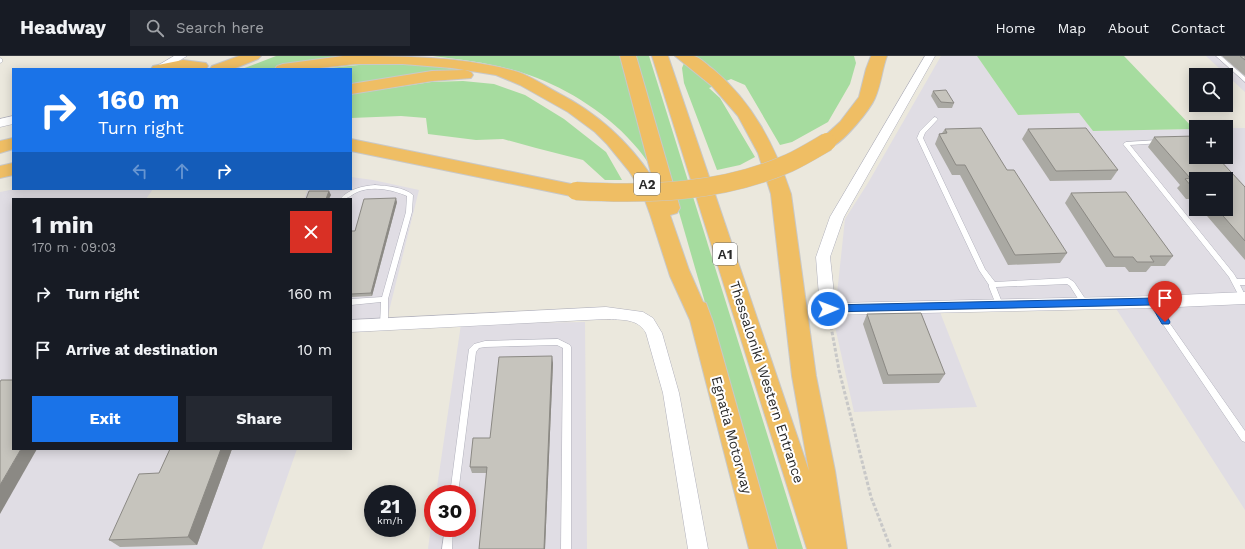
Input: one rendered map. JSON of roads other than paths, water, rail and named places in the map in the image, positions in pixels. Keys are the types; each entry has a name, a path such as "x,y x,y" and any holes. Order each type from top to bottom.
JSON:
{"highway":[{"path":"206,66 241,56"},
{"path":"164,68 183,65 206,66 254,56"},
{"path":"628,56 702,322"},
{"name":"Thessaloniki Western Entrance","path":"660,56 821,549"},
{"path":"672,56 671,72 677,107"},
{"path":"683,56 706,71 722,85 757,131 775,169 781,194 804,376 823,478 833,549"},
{"name":"Α2","path":"288,68 313,63 350,59 434,60 494,70 519,78 578,110 599,125 637,167 656,202 678,270 702,322"},
{"path":"352,145 397,152 538,185 576,191 612,194 644,194 676,192 708,187 743,179 784,165 827,142 846,126 867,98 871,86 875,60"},
{"path":"352,88 432,76 458,74 495,78 537,87"},
{"path":"0,147 12,143"},
{"path":"0,160 12,157"},
{"path":"0,172 12,169"},
{"name":"Egnatia Motorway","path":"702,322 763,549"}],"street":[{"path":"160,68 182,56"},
{"path":"930,56 837,217 823,257 823,270 828,309 1155,302 1244,298"},
{"path":"0,124 12,120"},
{"path":"352,326 606,313 638,316 648,322 654,333 671,393 698,549"}],"lane":[{"path":"1218,56 1245,80"},
{"path":"935,119 922,132 920,138 982,270 993,285 992,288 999,305"},
{"path":"1164,142 1126,144 1236,282 1244,298"},
{"path":"344,198 349,193 359,189 375,188 399,189 410,195 409,212 385,299 384,325"},
{"path":"993,285 1068,281 1072,284 1084,303"},
{"path":"1236,282 1245,282"},
{"path":"352,302 385,299"},
{"path":"1155,302 1156,309 1245,438"},
{"path":"455,485 472,351 477,346 485,344 563,343 567,347 566,549"},
{"path":"447,549 448,537"}]}
